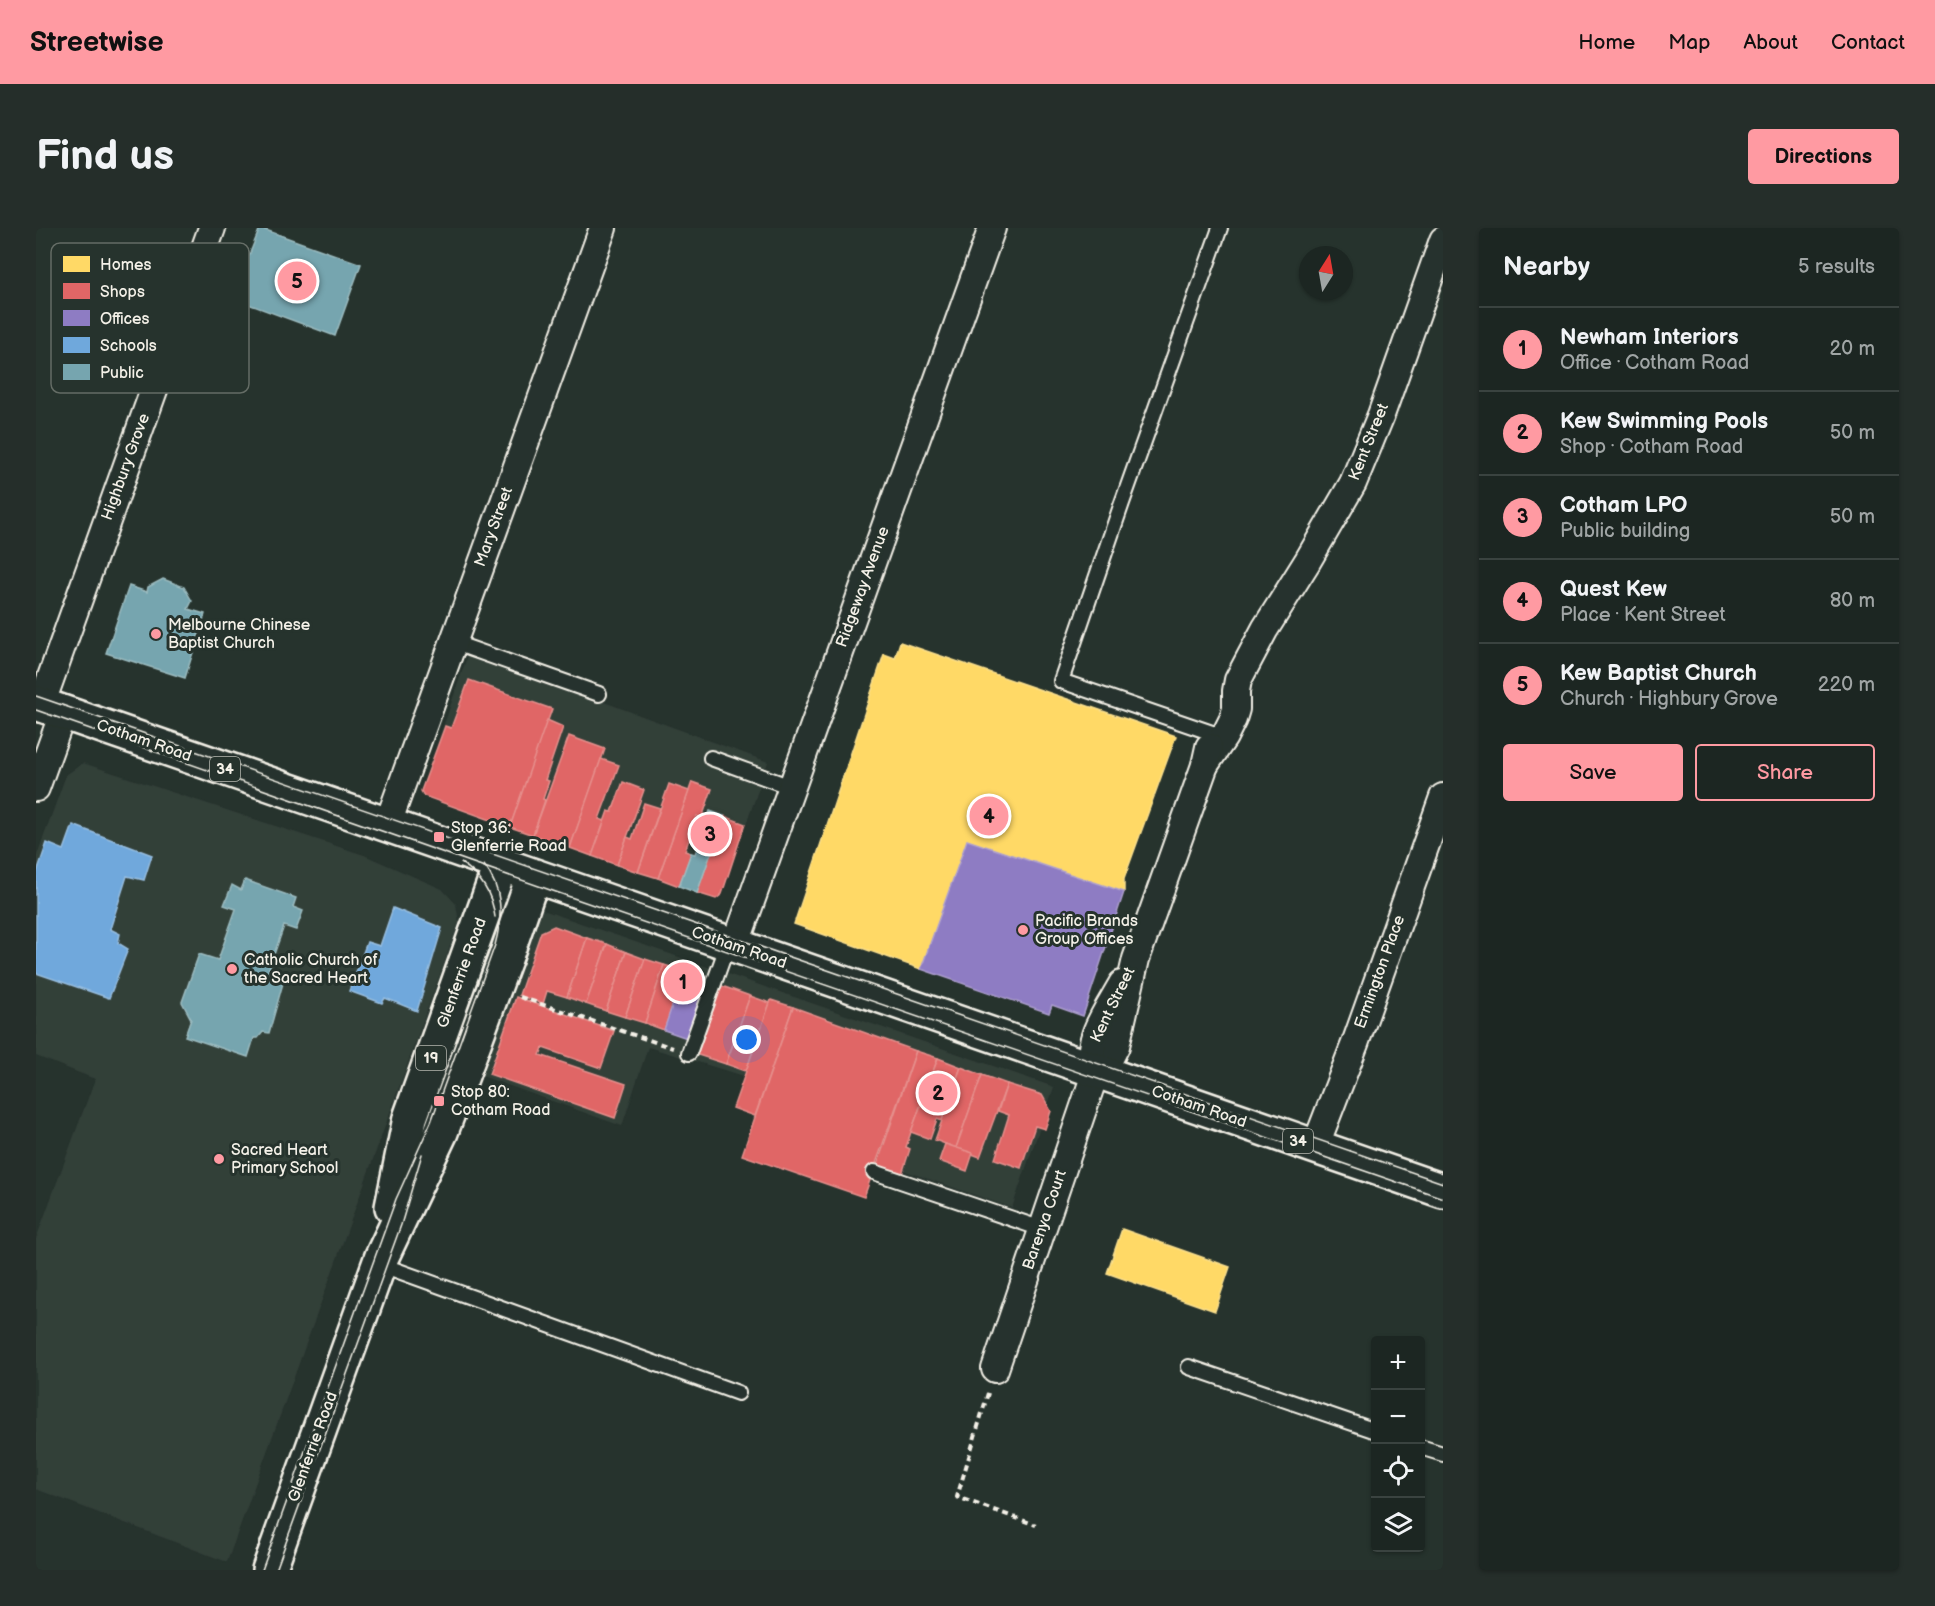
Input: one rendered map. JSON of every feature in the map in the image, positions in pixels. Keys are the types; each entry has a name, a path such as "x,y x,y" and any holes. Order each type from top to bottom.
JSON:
{"main road":[{"name":"Cotham Road","path":"47,707 500,866 1443,1191"},
{"name":"Glenferrie Road","path":"381,1260 410,1118 500,866"},
{"name":"Glenferrie Road","path":"269,1570 381,1260 441,1132 533,877"}],"street":[{"name":"Highbury Grove","path":"207,243 212,228"},
{"name":"Mary Street","path":"387,826 603,228"},
{"name":"Ridgeway Avenue","path":"731,945 791,787 992,228"},
{"name":"Kent Street","path":"1096,1071 1105,1068 1116,1046 1136,959 1205,765 1218,734 1236,709 1236,691 1239,680 1264,629 1307,562 1353,483 1381,415 1443,240"},
{"name":"Highbury Grove","path":"36,788 47,707 155,393"},
{"name":"Ermington Place","path":"1315,1147 1356,1041 1443,797"},
{"name":"Barenya Court","path":"995,1369 1096,1071"}],"lane":[{"path":"1218,734 1061,681 1220,228"},
{"path":"452,642 599,694"},
{"path":"711,758 791,787"},
{"path":"689,1053 731,945"},
{"path":"874,1172 1042,1229"},
{"path":"381,1260 738,1393"},
{"path":"1190,1367 1371,1429"},
{"path":"1425,1449 1443,1454"}],"path":[{"path":"514,995 689,1053"},
{"path":"995,1369 957,1497 1036,1525"}],"shaded area":[{"path":"468,654 768,762 721,896 716,899 697,893 424,796 421,792"},
{"name":"Sacred Heart Primary School","path":"83,763 364,855 442,889 456,904 459,922 227,1562 36,1489 36,1239 95,1079 36,1056 36,858 66,775"},
{"path":"537,908 1054,1087 1012,1208 752,1118 764,1082 648,1047 622,1126 479,1075"}],"building: Homes":[{"path":"900,642 1176,736 1124,879 1124,892 967,840 921,969 794,924 884,654 895,658"},
{"path":"1122,1229 1230,1267 1215,1311 1107,1273"}],"building: Shops":[{"path":"469,680 552,709 510,827 424,796 421,791 445,726 451,728"},
{"path":"547,720 563,727 545,780 549,781 543,799 545,800 533,835 510,827"},
{"path":"569,736 605,749 570,848 533,835"},
{"path":"601,759 619,765 599,819 605,821 592,856 570,848"},
{"path":"623,782 644,790 617,865 592,856 608,811 612,812"},
{"path":"692,782 712,789 702,818 697,816 685,851 691,853 679,886 658,878"},
{"path":"669,784 689,791 658,878 638,872"},
{"path":"644,803 660,808 638,872 617,865 627,837 632,839"},
{"path":"724,816 745,824 722,894 716,899 697,893"},
{"path":"554,926 587,938 567,997 547,991 543,1004 519,995 541,932"},
{"path":"587,938 607,944 586,1004 567,997"},
{"path":"607,944 626,952 606,1011 586,1004"},
{"path":"626,952 645,959 625,1017 606,1011"},
{"path":"645,959 664,965 645,1023 625,1017"},
{"path":"664,965 684,971 664,1030 645,1023"},
{"path":"719,985 750,996 726,1064 695,1054"},
{"path":"750,996 770,1003 746,1071 726,1064"},
{"path":"516,997 614,1031 601,1068 543,1048 540,1055 626,1084 615,1118 489,1074"},
{"path":"771,1000 793,1007 755,1116 733,1108"},
{"path":"793,1007 916,1051 864,1197 742,1155"},
{"path":"916,1051 938,1058 906,1147 910,1149 902,1174 877,1165"},
{"path":"938,1058 961,1067 942,1121 937,1119 930,1139 911,1132"},
{"path":"961,1067 982,1075 956,1148 935,1140"},
{"path":"982,1075 1007,1084 980,1157 956,1148"},
{"path":"1007,1084 1042,1095 1051,1111 1045,1129 1035,1126 1021,1168 995,1159 1009,1115 998,1111"},
{"path":"945,1144 973,1153 967,1171 939,1161"}],"building: Offices":[{"name":"Pacific Brands Group Offices","path":"967,840 1124,892 1083,1016 1052,1005 1049,1013 921,969"},
{"path":"684,971 700,976 707,988 690,1039 664,1030"}],"building: Schools":[{"path":"73,825 152,855 144,880 127,876 110,929 120,934 118,943 128,949 109,998 36,973 36,875 47,843 64,850"},
{"path":"393,908 442,928 417,1011 385,998 382,1003 349,991 367,942 380,946"}],"building: Public":[{"path":"260,228 361,264 335,336 249,304 249,256"},
{"name":"Melbourne Chinese Baptist Church","path":"163,579 184,587 192,601 188,609 205,614 185,678 106,653 129,586 147,592 148,587"},
{"path":"710,811 724,816 697,893 679,886 691,853 695,854"},
{"name":"Catholic Church of the Sacred Heart","path":"245,880 296,898 293,907 303,911 296,930 284,926 266,977 283,983 269,1033 263,1032 258,1038 254,1038 248,1057 185,1036 191,1019 182,1002 199,954 218,960 236,909 224,905 232,885 241,890"}],"tram line":[{"path":"36,696 1443,1183"},
{"path":"36,710 1443,1198"},
{"path":"461,863 474,873 484,886 495,917"},
{"path":"262,1570 396,1199 431,1122 495,945 500,903 495,884 484,865"},
{"path":"276,1570 401,1225 422,1154"}],"place":[{"name":"Kew Baptist Church","path":"297,281"},
{"name":"Melbourne Chinese Baptist Church","path":"156,634"},
{"name":"Quest Kew","path":"989,816"},
{"name":"Cotham LPO","path":"710,834"},
{"name":"Stop 36: Glenferrie Road","path":"439,837"},
{"name":"Pacific Brands Group Offices","path":"1023,930"},
{"name":"Catholic Church of the Sacred Heart","path":"232,969"},
{"name":"Newham Interiors","path":"683,982"},
{"name":"Kew Swimming Pools","path":"938,1093"},
{"name":"Stop 80: Cotham Road","path":"439,1101"},
{"name":"Sacred Heart Primary School","path":"219,1159"}]}
